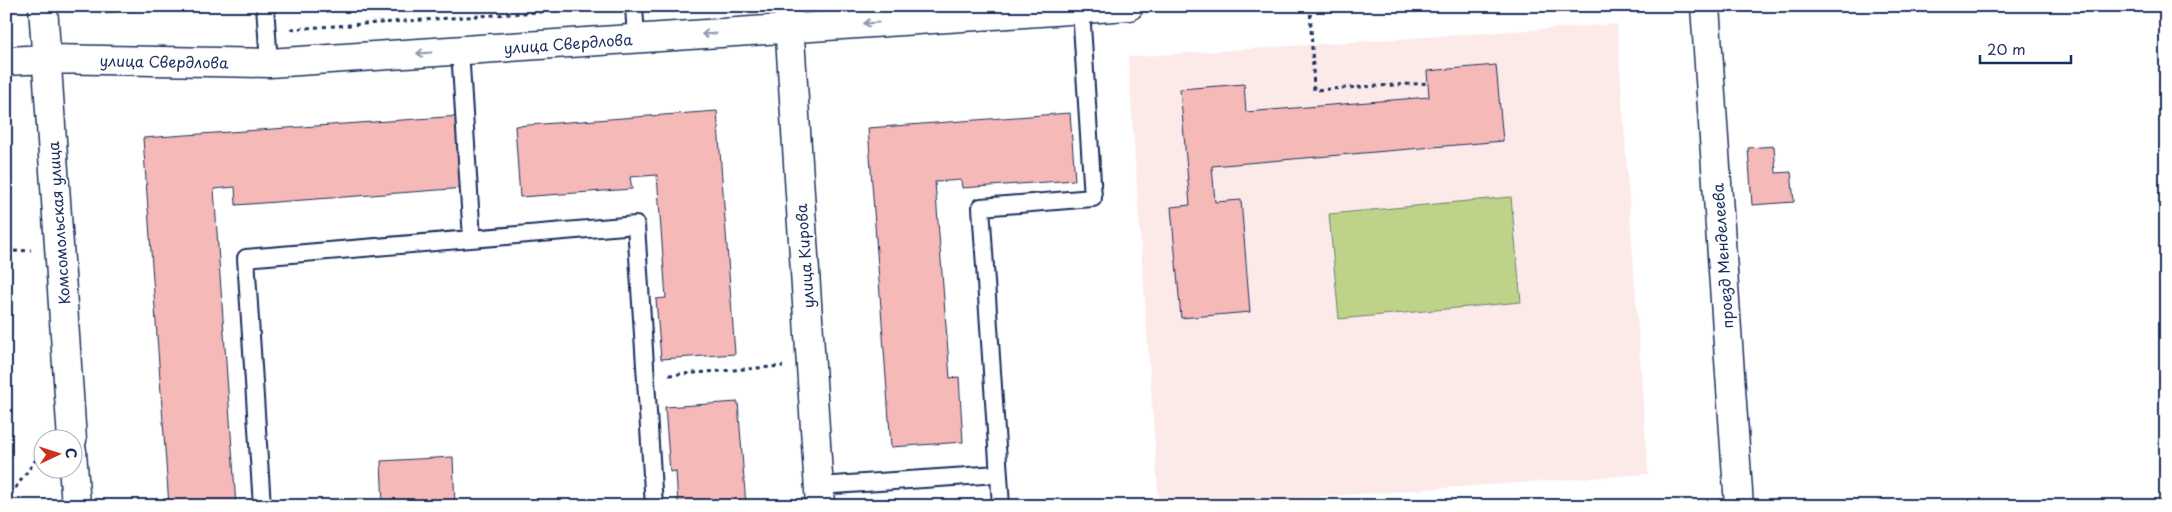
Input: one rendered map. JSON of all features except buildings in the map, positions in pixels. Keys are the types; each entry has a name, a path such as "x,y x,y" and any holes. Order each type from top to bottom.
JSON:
{"street":[{"name":"Комсомольская улица","path":"43,6 71,430"},
{"name":"улица Свердлова","path":"6,61 47,58 269,63 636,38 789,17 1129,6"},
{"name":"проезд Менделеева","path":"1705,6 1739,506"},
{"name":"улица Кирова","path":"789,17 820,496"},
{"path":"74,480 76,506"}],"lane":[{"path":"265,6 269,63"},
{"path":"634,6 636,38"},
{"path":"1001,506 981,207 1092,198 1081,9"},
{"path":"460,50 472,240"},
{"path":"262,506 246,258 636,225 654,506"},
{"path":"820,496 998,474"}],"path":[{"path":"1310,6 1314,90 1428,83"},
{"path":"267,30 617,7"},
{"path":"646,376 811,364"},
{"path":"6,501 32,465"}],"shaded area":[{"path":"1617,24 1648,474 1184,506 1159,506 1128,57"}],"green space":[{"path":"1511,197 1521,302 1339,319 1329,214"}]}
